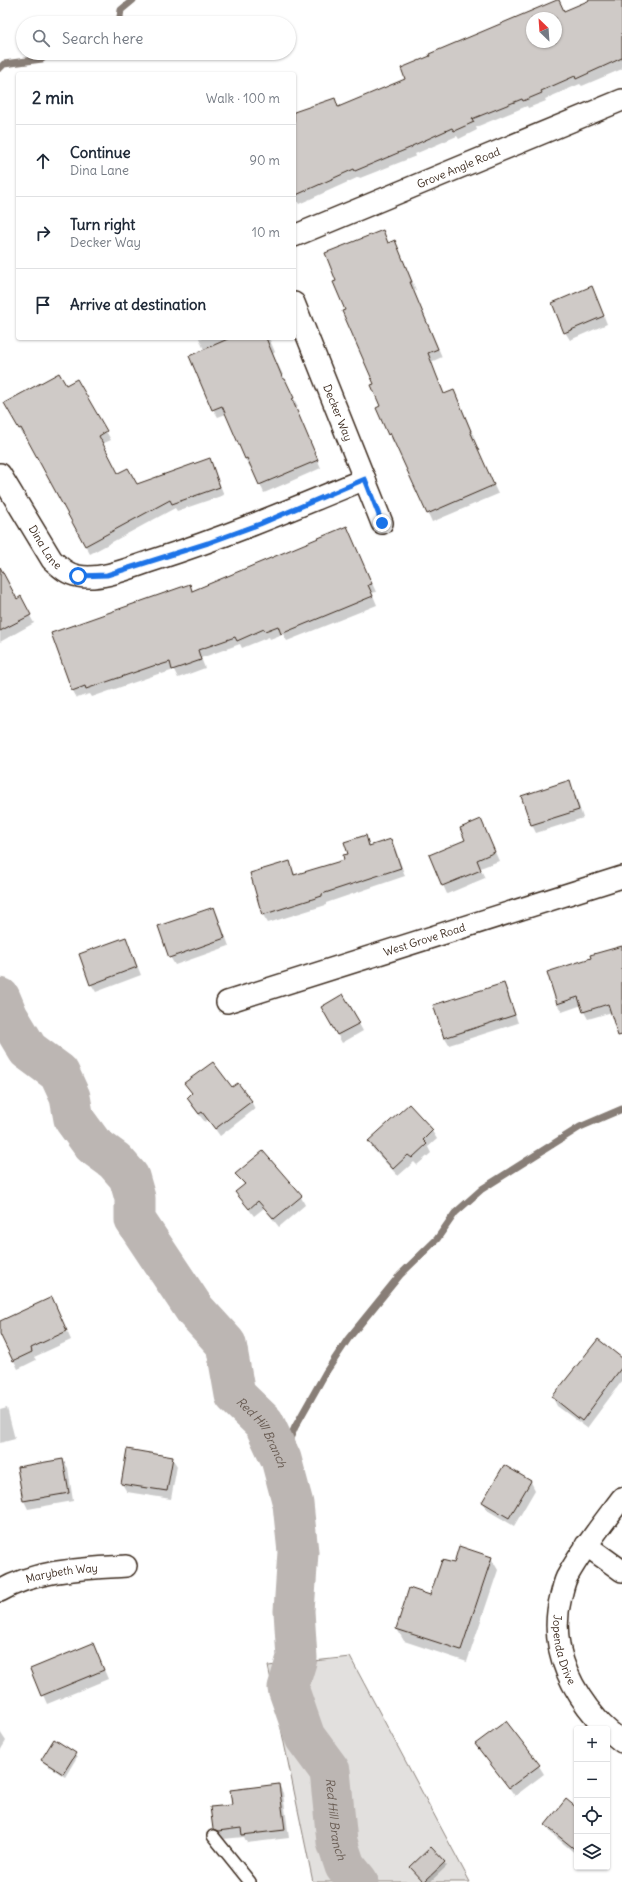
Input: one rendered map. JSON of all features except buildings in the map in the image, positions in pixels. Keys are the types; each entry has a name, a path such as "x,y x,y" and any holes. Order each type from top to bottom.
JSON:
{"street":[{"name":"Grove Angle Road","path":"296,235 622,100"},
{"name":"Decker Way","path":"296,308 382,523"},
{"name":"Dina Lane","path":"0,474 52,560 64,570 78,576 107,575 208,543 260,524 365,479"},
{"name":"West Grove Road","path":"226,1002 622,877"},
{"name":"Jopenda Drive","path":"622,1498 586,1545 567,1577 558,1607 556,1636 564,1667 579,1694 598,1720 622,1742"},
{"path":"586,1545 622,1571"},
{"name":"Marybeth Way","path":"0,1590 12,1584 56,1572 126,1566"}],"lane":[{"path":"213,1836 250,1882"}],"shaded area":[{"path":"350,1657 470,1882 313,1882 268,1666"}],"waterway":[{"path":"120,16 121,10 133,0"},
{"path":"0,68 4,64 34,60"},
{"name":"Red Hill Branch","path":"0,998 8,1017 28,1050 59,1073 70,1097 74,1119 93,1145 115,1161 129,1177 135,1198 135,1220 195,1310 226,1344 235,1395 264,1423 281,1459 293,1504 298,1552 294,1611 297,1658 288,1688 305,1737 330,1771 337,1842 345,1866 358,1882"},
{"path":"281,1459 295,1427 326,1372 348,1339 400,1275 437,1239 455,1213 482,1189 580,1127 622,1109"}],"route":[{"path":"78,576 107,575 208,543 260,524 365,479 382,523"}]}
